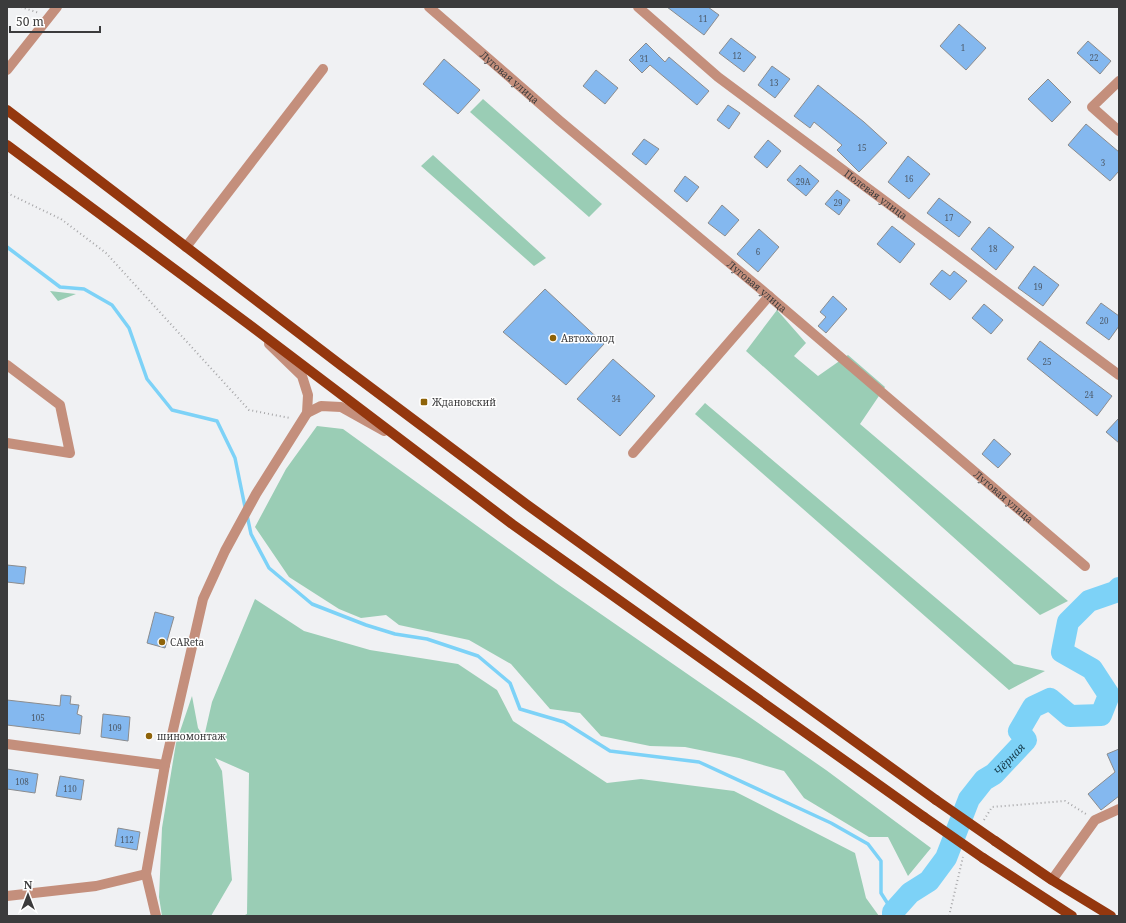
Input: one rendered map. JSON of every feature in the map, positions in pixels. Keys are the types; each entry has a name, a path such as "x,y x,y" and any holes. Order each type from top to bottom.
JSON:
{"main road":[{"path":"7,110 526,504 936,800 1052,880 1111,916"},
{"path":"7,145 247,323 512,524 924,817 983,858 1072,916"}],"street":[{"path":"7,70 57,7"},
{"name":"Луговая улица","path":"429,7 560,121 769,296 1085,566"},
{"name":"Полевая улица","path":"638,7 718,77 1119,375"},
{"path":"186,247 323,69"},
{"path":"1119,82 1092,107 1119,130"},
{"path":"633,453 769,296"},
{"path":"247,323 302,376 308,394 305,417"},
{"path":"7,365 60,404 70,453 7,443"},
{"path":"156,916 146,874 165,764 203,599 226,551 256,494 305,417 321,406 332,405 341,407 402,440"},
{"path":"7,744 165,764"},
{"path":"1052,880 1095,820 1119,809"},
{"path":"7,896 96,886 146,874"}],"path":[{"path":"21,7 49,16"},
{"path":"7,193 61,219 106,254 249,410 305,417"}],"green space":[{"path":"483,99 602,204 589,217 470,112"},
{"path":"433,155 546,258 534,266 421,166"},
{"path":"50,291 76,294 58,301"},
{"path":"777,310 806,343 794,356 818,376 848,355 885,387 860,424 1068,601 1040,615 746,351"},
{"path":"705,403 1014,664 1045,671 1009,690 695,414"},
{"path":"317,426 343,429 556,583 826,770 931,848 908,876 888,837 869,837 804,798 784,771 739,758 685,747 650,746 601,736 580,713 550,709 511,664 469,640 399,625 386,615 361,618 339,609 289,577 255,527 286,469"},
{"path":"255,599 304,631 370,650 458,664 497,690 513,721 607,783 641,779 734,791 855,853 866,898 879,916 243,916 247,914 249,773 215,758 222,771 232,880 211,916 162,916 159,897 162,828 176,743 192,696 198,728 204,737 212,702"}],"building":[{"path":"667,7 708,7 719,15 704,35"},
{"path":"959,24 986,48 966,70 940,46"},
{"path":"731,38 756,57 744,72 719,53"},
{"path":"1088,41 1111,61 1100,74 1077,53"},
{"path":"646,43 665,62 669,57 709,91 697,105 650,65 642,73 629,60"},
{"path":"444,59 480,90 458,114 423,84"},
{"path":"772,66 790,79 775,98 758,85"},
{"path":"596,70 618,88 605,104 583,86"},
{"path":"1048,79 1071,102 1052,122 1028,99"},
{"path":"818,85 864,122 887,143 859,172 837,150 842,145 814,122 810,128 794,116"},
{"path":"728,105 740,113 729,129 717,120"},
{"path":"1086,124 1119,152 1119,171 1110,181 1068,145"},
{"path":"644,139 659,149 646,165 632,154"},
{"path":"768,140 781,151 767,168 754,157"},
{"path":"908,156 930,174 909,199 888,182"},
{"path":"800,165 819,181 806,196 787,180"},
{"path":"685,176 699,187 687,202 674,191"},
{"path":"837,190 850,200 839,215 825,204"},
{"path":"939,198 971,222 959,237 927,213"},
{"path":"722,205 739,220 725,236 708,223"},
{"path":"892,226 915,244 900,263 877,244"},
{"path":"989,227 1014,247 996,270 971,249"},
{"path":"759,229 779,247 758,272 737,254"},
{"path":"1034,266 1059,285 1043,306 1018,288"},
{"path":"942,270 950,276 954,271 967,281 950,300 930,284"},
{"name":"Автохолод","path":"545,289 604,344 566,385 503,332"},
{"path":"833,296 847,309 826,333 818,326 826,317 820,312"},
{"path":"1101,303 1119,316 1119,326 1109,340 1086,323"},
{"path":"984,304 1003,320 991,334 972,318"},
{"path":"1040,341 1112,396 1097,416 1027,359"},
{"path":"613,359 655,396 620,436 577,399"},
{"path":"1119,418 1119,443 1106,432"},
{"path":"994,439 1011,454 998,468 982,454"},
{"path":"7,565 26,567 24,584 7,582"},
{"path":"155,612 174,617 165,648 147,643"},
{"path":"61,695 71,696 70,704 79,705 77,714 82,716 80,734 7,725 7,700 60,706"},
{"path":"103,714 130,717 128,741 101,737"},
{"path":"1119,749 1119,796 1101,810 1088,794 1115,772 1107,754"},
{"path":"7,769 38,774 35,793 7,789"},
{"path":"60,776 84,780 81,800 56,796"},
{"path":"118,828 140,832 137,850 115,846"}],"waterway":[{"path":"7,247 60,287 84,289 112,305 129,328 147,379 172,410 217,421 235,458 245,507"},
{"path":"247,515 251,534 269,568 312,604 366,625 395,634 427,639 478,656 510,683 520,709 564,722 610,751 699,762 831,823 868,844 881,861 881,893 893,912"},
{"name":"Чёрная","path":"893,916 893,912 910,893 929,881 946,858 969,799 984,780 994,774 1026,740 1019,731 1033,707 1050,699 1070,716 1101,715 1109,695 1092,669 1062,652 1068,622 1089,601 1115,592 1119,588"}],"place":[{"name":"Автохолод","path":"553,338"},
{"name":"Ждановский","path":"424,402"},
{"name":"CAReta","path":"162,642"},
{"name":"шиномонтаж","path":"149,736"}]}
